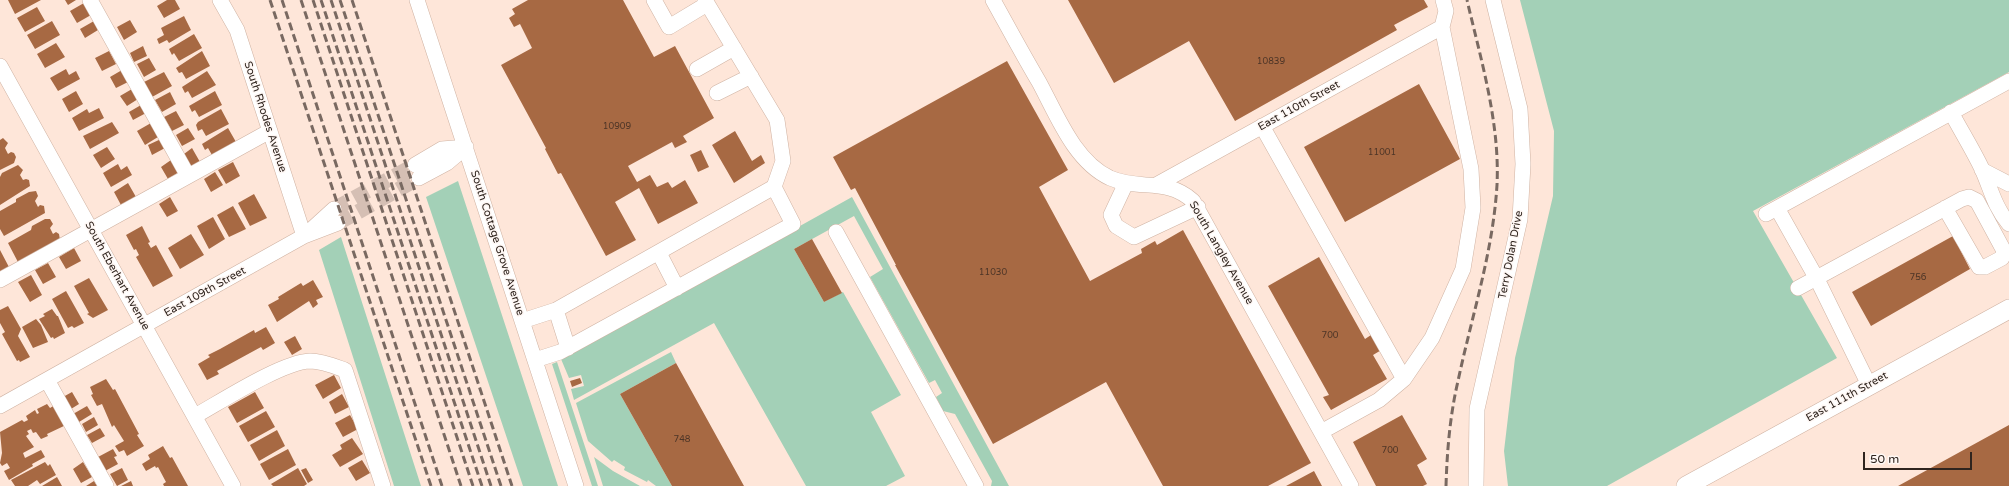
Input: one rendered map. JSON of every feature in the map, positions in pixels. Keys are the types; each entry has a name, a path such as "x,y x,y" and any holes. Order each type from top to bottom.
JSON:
{"main road":[{"name":"East 111th Street","path":"1686,486 2009,309"}],"street":[{"path":"90,0 188,176"},
{"name":"South Rhodes Avenue","path":"220,0 237,30 304,236"},
{"name":"South Cottage Grove Avenue","path":"417,0 576,486"},
{"path":"522,321 556,310 774,187 783,161 777,120 706,2 669,27 654,0"},
{"name":"South Langley Avenue","path":"993,0 1072,142 1096,169 1111,178 1126,183 1173,188 1184,193 1198,207 1351,486"},
{"path":"1321,432 1379,400 1404,378 1432,338 1463,269 1473,208 1471,169 1442,27 1446,11 1443,0"},
{"name":"Terry Dolan Drive","path":"1476,486 1476,409 1520,219 1523,164 1520,109 1493,0"},
{"name":"East 110th Street","path":"1156,185 1442,27"},
{"path":"697,69 734,48"},
{"name":"South Eberhart Avenue","path":"0,66 234,486"},
{"path":"717,93 751,76"},
{"path":"1869,385 1817,279 1772,211 2009,81"},
{"path":"1951,112 1988,173 2009,213"},
{"path":"1262,126 1404,378"},
{"path":"0,280 270,131"},
{"path":"417,172 447,163 466,147"},
{"path":"1988,173 2009,184"},
{"path":"1988,173 1990,193 2002,216 2009,224"},
{"path":"1126,183 1111,215 1116,226 1134,237 1198,207"},
{"path":"535,360 568,348 793,224 774,187"},
{"path":"1798,288 1949,206"},
{"name":"East 109th Street","path":"0,406 304,236 336,216"},
{"path":"836,232 976,486"},
{"path":"659,253 677,288"},
{"path":"556,310 568,348"},
{"path":"195,416 288,365 312,361 325,363 345,370 383,486"},
{"path":"47,380 106,486"}],"green space":[{"path":"1520,0 2009,0 2009,72 1753,211 1837,358 1607,486 1508,486 1504,451 1515,358 1553,196 1554,131"},
{"path":"458,181 558,486 523,486 426,197"},
{"path":"852,197 1009,486 991,486 992,481 955,414 943,411 936,397 942,393 935,380 929,383 870,277 883,269 854,216 794,249 824,302 843,292 901,395 871,412 905,476 886,486 806,486 714,323 574,400 571,389 584,386 581,375 569,378 561,359"},
{"path":"341,237 421,486 394,486 319,250"},
{"path":"671,352 676,363 620,394 672,486 656,486 648,480 647,482 624,470 625,467 614,460 612,462 588,441 576,403"},
{"path":"557,362 598,486 592,486 552,364"},
{"path":"594,457 613,471 640,486 603,486"}],"building":[{"path":"8,0 41,0 15,14"},
{"path":"65,0 76,0 68,5"},
{"path":"167,0 175,0 180,9 164,18 157,6"},
{"path":"528,0 623,0 654,57 675,46 714,118 683,136 687,142 675,148 672,142 628,166 637,182 650,175 657,187 668,182 672,188 685,180 698,203 658,224 639,188 615,202 636,240 606,256 561,173 558,174 545,149 546,148 501,65 532,48 520,24 514,27 509,18 515,14 512,9"},
{"path":"1068,0 1424,0 1428,7 1394,25 1397,30 1235,121 1189,41 1114,83"},
{"path":"84,3 91,15 77,23 70,11"},
{"path":"37,7 45,21 25,32 17,18"},
{"path":"184,16 191,30 169,43 167,40 159,44 157,39 164,35 161,28"},
{"path":"130,20 137,32 124,40 117,27"},
{"path":"52,21 60,35 35,49 27,35"},
{"path":"94,21 98,30 85,38 80,29"},
{"path":"194,34 202,48 179,61 174,53 172,55 169,49"},
{"path":"56,43 65,57 45,68 37,54"},
{"path":"143,46 147,56 134,62 130,53"},
{"path":"109,51 116,64 102,71 95,58"},
{"path":"202,51 210,66 186,79 182,72 179,73 176,68"},
{"path":"149,58 156,70 144,77 137,64"},
{"path":"1007,61 1068,170 1039,187 1090,281 1142,253 1141,249 1155,241 1157,245 1183,230 1311,463 1268,486 1163,486 1106,382 993,444 895,265 855,188 851,190 833,157"},
{"path":"66,69 69,75 76,71 80,79 58,91 50,78"},
{"path":"122,70 128,82 116,88 110,77"},
{"path":"207,71 216,85 192,98 188,91 185,93 182,87"},
{"path":"164,72 172,86 152,97 144,82"},
{"path":"1419,84 1460,159 1345,222 1304,147"},
{"path":"132,89 138,99 127,106 120,96"},
{"path":"76,91 83,104 69,112 62,99"},
{"path":"215,91 222,105 199,117 195,110 192,112 189,106"},
{"path":"170,92 176,104 162,112 155,100"},
{"path":"141,105 146,113 133,120 129,112"},
{"path":"99,108 104,118 79,131 72,118 87,109 89,113"},
{"path":"221,109 229,124 206,136 202,129 198,131 196,125 198,122"},
{"path":"176,111 184,125 172,131 164,117"},
{"path":"112,122 119,133 90,149 83,136"},
{"path":"151,123 158,137 145,145 137,131"},
{"path":"188,128 195,139 182,146 176,135"},
{"path":"228,128 236,142 212,155 208,148 205,150 202,144"},
{"path":"735,131 752,161 761,155 765,163 734,183 712,145"},
{"path":"3,138 8,143 5,148 8,154 11,152 14,153 16,157 14,163 0,170 0,140"},
{"path":"161,139 165,148 152,155 148,145"},
{"path":"107,147 115,159 101,168 93,155"},
{"path":"192,148 200,162 191,167 184,154"},
{"path":"701,150 709,167 698,172 690,155"},
{"path":"171,160 179,172 168,179 161,167"},
{"path":"233,162 240,176 226,184 218,170"},
{"path":"118,164 121,170 127,166 132,175 111,187 103,173"},
{"path":"18,165 23,170 20,175 23,180 29,180 30,186 0,205 0,177 2,173"},
{"path":"215,172 223,185 211,192 204,179"},
{"path":"128,183 136,197 121,205 114,192"},
{"path":"36,191 38,196 35,201 38,207 40,205 44,206 45,213 4,236 0,229 0,211 16,202 16,199 29,192"},
{"path":"254,194 267,218 250,226 238,203"},
{"path":"170,197 178,211 167,217 159,204"},
{"path":"233,206 246,229 229,237 217,215"},
{"path":"213,217 225,239 209,249 197,226"},
{"path":"45,219 50,219 53,224 50,228 53,234 56,232 59,234 60,240 19,264 8,243 31,230 32,226"},
{"path":"142,226 150,242 148,243 151,248 156,245 173,276 153,287 136,257 139,255 136,249 134,250 126,235"},
{"path":"191,234 204,255 180,269 168,248"},
{"path":"1953,236 1970,269 1871,326 1852,292"},
{"path":"812,239 842,293 824,302 794,249"},
{"path":"74,248 81,261 66,269 59,257"},
{"path":"0,250 10,269 0,275"},
{"path":"1319,257 1365,339 1374,333 1383,349 1373,355 1387,379 1331,410 1323,397 1329,395 1268,286"},
{"path":"48,263 56,277 43,284 35,270"},
{"path":"31,275 42,295 30,302 18,282"},
{"path":"89,278 108,310 93,318 87,314 89,313 74,286"},
{"path":"313,280 323,297 316,300 318,304 313,308 309,301 277,322 268,305 301,283 303,286"},
{"path":"66,291 84,323 74,328 72,326 68,328 52,299"},
{"path":"8,306 21,329 18,336 30,357 20,362 19,360 17,361 2,334 5,332 0,323 0,310"},
{"path":"52,309 58,316 65,333 54,339 53,337 51,338 39,319 45,316 43,314"},
{"path":"36,319 41,325 48,342 33,348 22,327"},
{"path":"266,327 275,343 263,350 261,347 217,371 219,374 207,380 198,364 210,357 208,355 254,330 255,333"},
{"path":"295,336 302,349 292,355 284,342"},
{"path":"676,363 744,486 672,486 620,394"},
{"path":"334,375 341,388 323,399 315,385"},
{"path":"580,378 582,383 572,387 570,381"},
{"path":"106,379 113,390 115,389 139,434 137,435 144,446 127,456 124,450 119,452 115,446 124,441 114,425 112,427 102,404 97,406 91,395 93,394 90,387"},
{"path":"72,392 79,404 71,409 63,397"},
{"path":"255,392 264,408 237,423 228,407"},
{"path":"342,394 349,407 335,414 329,402"},
{"path":"47,404 50,408 55,405 66,425 47,434 48,436 41,439 36,432 33,433 31,429 27,431 29,434 26,436 34,447 23,453 25,458 41,450 45,457 9,480 4,471 10,468 7,463 2,466 0,463 2,453 0,432 22,420 24,422 28,420 26,416 35,410 37,414 39,413 37,409"},
{"path":"87,406 92,414 79,422 73,414"},
{"path":"266,411 275,427 248,442 239,426"},
{"path":"350,415 358,429 343,437 335,423"},
{"path":"1402,415 1427,459 1417,465 1427,484 1423,486 1376,486 1353,442"},
{"path":"94,417 98,425 86,432 82,424"},
{"path":"2009,425 2009,486 1898,486"},
{"path":"100,428 105,436 92,443 87,435"},
{"path":"277,430 285,446 259,461 250,445"},
{"path":"352,438 363,454 340,467 332,455 342,449 340,445"},
{"path":"163,446 170,458 172,457 188,486 164,486 163,484 166,482 158,467 156,468 155,466 146,471 142,464 150,459 148,455"},
{"path":"113,449 117,456 114,457 118,464 105,471 98,457"},
{"path":"288,449 296,465 269,480 260,464"},
{"path":"362,460 370,473 356,481 348,468"},
{"path":"45,462 48,466 50,464 56,475 40,484 37,480 28,486 15,486 11,480"},
{"path":"83,462 92,477 81,483 73,469"},
{"path":"122,468 128,480 117,486 110,474"},
{"path":"298,468 307,484 304,486 273,486 271,484"},
{"path":"306,468 313,480 308,483 301,470"},
{"path":"1314,471 1322,486 1286,486"},
{"path":"57,477 62,486 42,486"},
{"path":"94,481 97,486 86,486"},
{"path":"131,481 133,486 121,486"}],"tunnel":[{"path":"334,209 415,165"},
{"path":"338,223 419,178"}],"railway":[{"path":"270,0 431,486"},
{"path":"282,0 442,486"},
{"path":"301,0 461,486"},
{"path":"313,0 473,486"},
{"path":"321,0 482,486"},
{"path":"331,0 491,486"},
{"path":"340,0 501,486"},
{"path":"352,0 512,486"},
{"path":"1446,486 1448,446 1455,394 1487,259 1495,210 1497,185 1496,138 1493,115 1467,0"}]}
